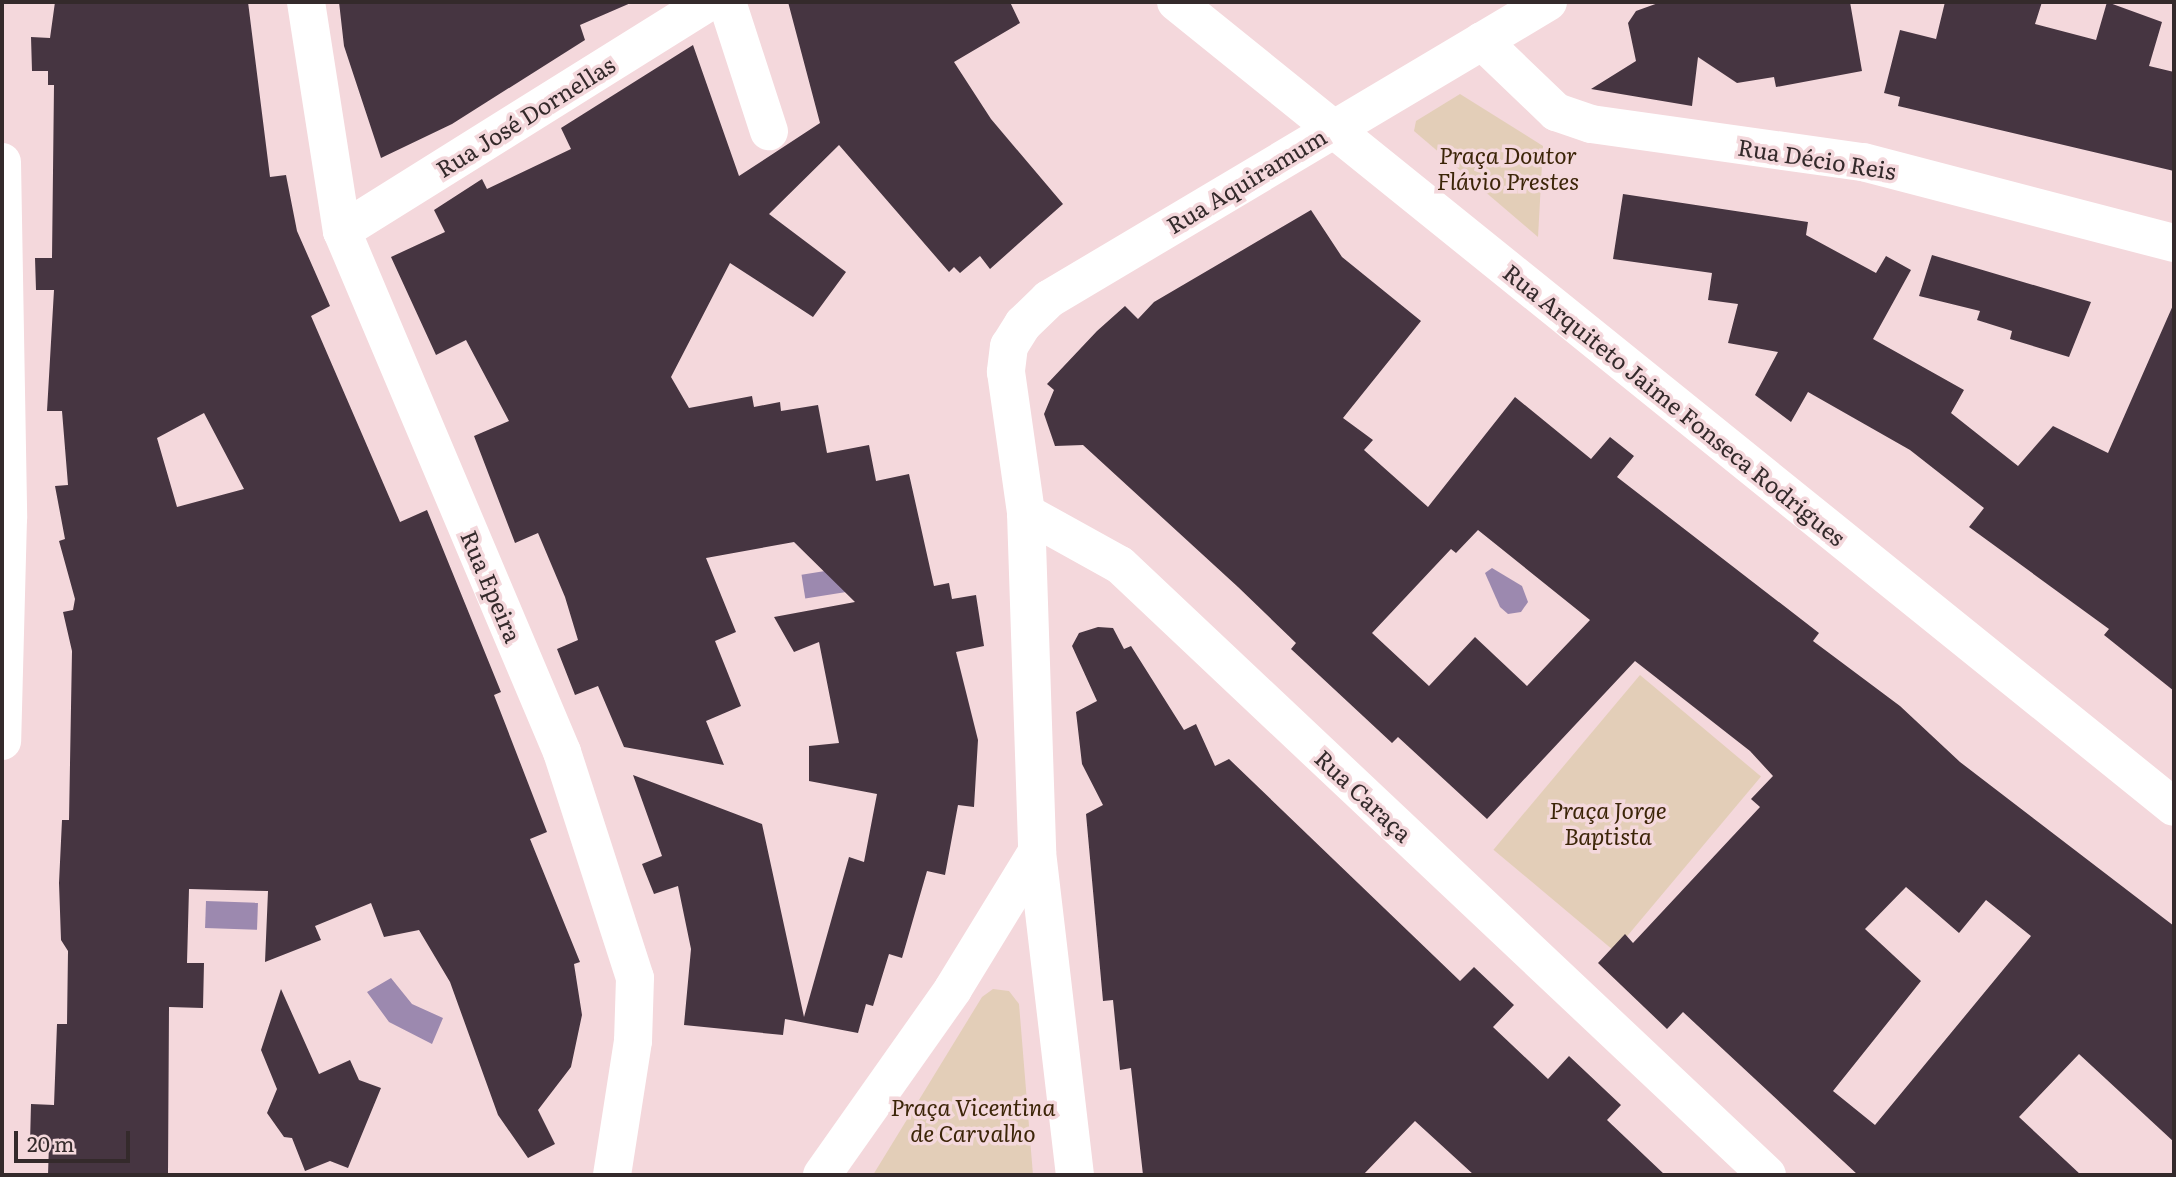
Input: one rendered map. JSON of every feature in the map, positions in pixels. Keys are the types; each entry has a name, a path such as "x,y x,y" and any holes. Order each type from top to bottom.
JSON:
{"street":[{"name":"Rua Epeira","path":"306,2 342,231 562,752 618,917 635,978 633,1041 612,1175"},
{"name":"Rua José Dornellas","path":"342,231 708,2"},
{"path":"727,2 769,131"},
{"name":"Rua Arquiteto Jaime Fonseca Rodrigues","path":"1176,2 2174,807"},
{"name":"Rua Aquiramum","path":"1026,513 1010,403 1009,346 1049,299 1548,2"},
{"name":"Rua Décio Reis","path":"1482,41 1556,112 1591,124 1863,162 2174,243"},
{"path":"2,162 5,519 2,741"},
{"path":"1026,513 1037,852 1075,1175"},
{"name":"Rua Caraça","path":"1026,513 1121,565 1767,1175"},
{"path":"822,1175 953,989 1037,852"}],"green space":[{"name":"Praça Doutor Flávio Prestes","path":"1460,94 1543,146 1538,237 1414,131 1416,121"},
{"name":"Praça Jorge Baptista","path":"1640,675 1761,777 1614,951 1493,850"},
{"name":"Praça Vicentina de Carvalho","path":"993,989 1009,991 1019,1004 1033,1175 873,1175 982,997"}],"shaded area":[{"path":"844,568 848,592 805,598 802,575"},
{"path":"1492,568 1522,586 1528,602 1521,612 1508,614 1500,607 1485,573"},
{"path":"206,901 258,903 257,930 205,928"},
{"path":"391,978 412,1004 443,1018 432,1044 389,1022 367,992"}],"building":[{"path":"55,2 248,2 270,177 286,175 297,231 330,306 311,316 400,522 427,510 501,692 494,695 547,832 530,839 580,962 574,964 582,1015 571,1067 538,1110 555,1144 528,1158 498,1115 450,982 419,930 384,937 371,903 315,926 321,940 265,962 268,891 189,889 187,963 204,963 203,1008 169,1007 168,1175 48,1175 49,1144 30,1143 31,1104 54,1105 57,1024 67,1024 68,951 61,940 59,883 62,820 69,820 72,651 63,612 73,610 75,599 59,541 65,539 55,486 68,485 62,411 47,411 54,290 36,290 35,258 52,258 54,85 48,85 48,71 32,71 31,37 50,38","holes":["204,413 244,489 177,507 157,438"]},
{"path":"339,2 633,2 580,25 585,40 452,124 381,158 344,46"},
{"path":"788,2 1010,2 1020,23 954,62 991,119 1063,204 990,269 980,256 960,273 954,267 949,272 839,145 769,214 846,272 813,317 730,263 671,377 689,408 752,396 754,407 780,402 781,411 818,405 827,453 869,445 876,481 909,474 934,586 949,583 952,599 976,595 984,646 956,652 978,740 974,807 958,805 945,875 927,871 902,958 889,954 873,1006 866,1004 858,1033 785,1019 783,1035 684,1025 691,949 678,886 654,894 642,864 662,856 633,775 762,824 804,1017 849,857 864,862 877,794 809,781 809,746 839,743 819,642 794,652 774,617 855,602 794,542 706,558 736,632 715,641 741,706 706,721 724,765 624,747 598,686 575,695 557,649 578,640 565,597 538,533 515,543 474,436 509,421 466,340 436,355 391,257 445,232 434,210 482,179 487,189 571,149 561,128 693,45 739,176 820,123"},
{"path":"1661,2 1850,2 1862,71 1776,87 1774,77 1737,83 1698,57 1692,106 1591,89 1636,61 1628,23 1636,11"},
{"path":"1945,2 2042,2 2035,24 2096,40 2107,2 2162,22 2149,66 2174,72 2174,171 1898,106 1900,97 1884,93 1900,30 1936,39"},
{"path":"1623,194 1808,222 1806,235 1876,273 1886,256 1911,270 1873,339 1964,390 1951,413 2018,466 2053,426 2108,453 2174,303 2174,691 2104,635 2109,629 1969,527 1984,508 1910,450 1808,392 1791,422 1755,395 1778,352 1728,343 1738,304 1708,300 1712,273 1613,259"},
{"path":"1311,210 1342,257 1421,321 1343,418 1373,440 1364,450 1428,507 1515,397 1591,459 1610,437 1634,456 1617,477 1819,633 1813,641 1900,706 1960,762 2174,926 2174,1142 2079,1054 2019,1117 2081,1175 1858,1175 1683,1012 1667,1029 1598,963 1625,934 1633,943 1760,807 1751,799 1773,776 1750,751 1635,661 1487,819 1398,737 1392,743 1291,649 1296,643 1238,587 1083,445 1055,446 1044,414 1054,390 1047,384 1097,331 1125,306 1138,319 1154,302","holes":["1478,530 1590,620 1527,686 1475,637 1429,686 1372,633 1451,549 1456,553","1906,887 1959,933 1986,900 2031,936 1875,1125 1833,1091 1921,981 1865,929"]},
{"path":"1932,255 2091,302 2069,357 2010,339 2012,331 1977,320 1980,311 1919,296"},
{"path":"1098,627 1113,628 1124,649 1131,646 1184,730 1196,724 1215,766 1229,759 1460,981 1474,967 1514,1005 1493,1027 1548,1079 1569,1056 1621,1105 1607,1120 1665,1175 1474,1175 1415,1121 1363,1175 1143,1175 1131,1068 1120,1070 1113,1000 1103,1001 1086,814 1103,805 1082,764 1076,712 1097,701 1072,646 1079,633"},
{"path":"281,989 319,1074 350,1060 359,1080 381,1088 348,1168 330,1161 305,1171 292,1138 284,1137 267,1113 277,1089 261,1050"}]}
